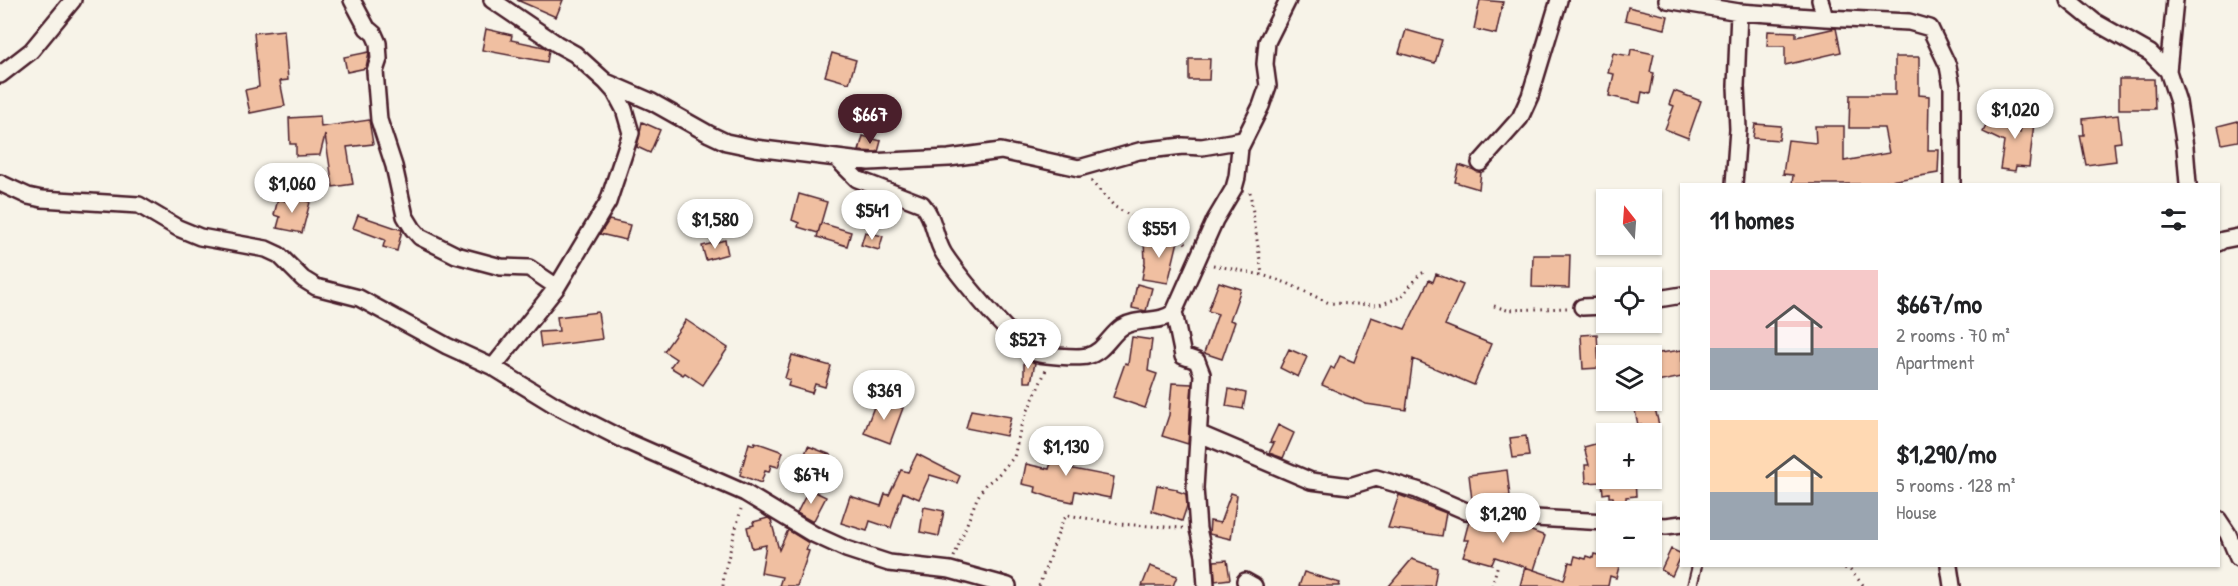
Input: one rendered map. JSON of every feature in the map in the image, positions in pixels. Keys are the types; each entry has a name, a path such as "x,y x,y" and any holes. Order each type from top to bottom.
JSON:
{"street":[{"path":"0,75 31,51 73,0"},
{"path":"352,0 378,43 379,59 375,71 379,120 394,166 402,206 412,229 420,237 456,255 501,267 529,268 557,286"},
{"path":"492,0 575,54 606,82 615,92 624,109 631,133 608,202 557,286 493,367"},
{"path":"836,158 857,180 922,204 928,210 944,253 980,298 1025,347 1035,354 1087,356 1102,348 1125,325 1136,321 1168,317 1174,312 1215,220 1234,188 1240,148 1268,86 1265,64 1267,42 1288,0"},
{"path":"1480,163 1520,118 1530,96 1559,0"},
{"path":"1668,0 1739,12 1909,22 1930,28 1948,66 1952,87 1954,151 1952,183"},
{"path":"1820,0 1825,18"},
{"path":"2068,0 2081,13 2103,28 2150,52 2168,71"},
{"path":"2175,0 2168,71 2178,102 2188,183"},
{"path":"1734,183 1738,129 1736,86 1739,12"},
{"path":"606,82 652,102 726,142 754,148 869,162 894,162 1001,151 1079,168 1138,151 1184,146 1202,147 1243,140"},
{"path":"0,183 28,196 42,199 139,205 178,228 200,237 266,249 279,255 303,279 316,287 359,298 447,346 493,367 555,405 626,441 745,493 813,534 870,559 950,570 1008,586"},
{"path":"2220,242 2238,237"},
{"path":"1662,299 1680,296"},
{"path":"1582,308 1596,307"},
{"path":"1174,312 1183,356 1197,361 1201,367 1202,404 1195,474 1198,529 1204,555 1206,586"},
{"path":"1200,434 1311,481 1350,486 1376,478 1418,490 1466,511 1516,517 1596,521"},
{"path":"2220,522 2238,558"},
{"path":"1662,526 1680,524"},
{"path":"1949,567 1952,586"}],"lane":[{"path":"1692,586 1697,567"}],"path":[{"path":"1079,168 1115,207 1148,226 1184,242 1199,258 1215,267 1262,275 1287,283 1329,303 1379,305 1391,302 1401,297 1420,274 1425,272"},
{"path":"1249,185 1262,275"},
{"path":"1494,306 1506,310 1582,308"},
{"path":"950,570 977,498 985,485 1014,458 1021,426 1053,354"},
{"path":"723,586 745,493"},
{"path":"1039,586 1063,520 1068,515 1119,524 1198,529"},
{"path":"1492,586 1498,564"},
{"path":"1842,567 1850,570 1864,586"}],"building":[{"path":"517,0 563,0 556,17"},
{"path":"1480,0 1503,2 1496,34 1474,29"},
{"path":"1628,7 1668,16 1665,29 1625,20"},
{"path":"1836,28 1841,52 1785,65 1785,46 1767,46 1768,31 1796,32 1796,37"},
{"path":"486,29 512,35 511,40 544,47 549,50 547,62 482,50"},
{"path":"284,30 288,80 280,81 285,106 250,113 245,90 259,87 254,33"},
{"path":"1406,30 1442,40 1435,63 1399,53"},
{"path":"1631,49 1654,54 1650,72 1654,73 1650,94 1642,92 1640,103 1609,96 1614,74 1608,73 1613,53 1630,56"},
{"path":"369,52 366,68 347,72 344,57"},
{"path":"832,53 856,60 849,83 825,76"},
{"path":"1895,57 1919,57 1919,95 1929,96 1928,150 1939,150 1938,173 1878,183 1792,183 1793,175 1783,174 1788,140 1816,143 1815,126 1844,126 1844,161 1889,153 1884,128 1849,128 1850,95 1895,95"},
{"path":"1189,59 1210,59 1209,80 1189,80"},
{"path":"2119,79 2154,79 2155,109 2119,109"},
{"path":"1674,91 1701,101 1688,138 1665,129 1674,106 1669,104"},
{"path":"2025,103 2036,105 2029,167 2016,166 2015,171 2000,169 2004,142 1983,132 1990,118 2020,133"},
{"path":"2118,115 2121,142 2114,143 2116,161 2086,165 2080,135 2084,135 2083,119"},
{"path":"320,116 321,127 369,120 373,144 347,147 353,184 333,187 325,135 320,155 296,156 296,144 290,144 289,118"},
{"path":"2238,121 2238,141 2222,144 2218,126"},
{"path":"642,122 660,130 650,153 637,147"},
{"path":"1755,124 1781,126 1779,140 1753,138"},
{"path":"863,136 881,141 878,152 859,151"},
{"path":"1459,165 1481,172 1479,189 1455,182"},
{"path":"799,194 827,202 818,233 798,227 799,223 792,220"},
{"path":"287,196 310,202 302,233 277,228 280,217 274,215 278,199 286,201"},
{"path":"358,215 402,230 397,251 383,247 385,240 353,228"},
{"path":"609,220 630,225 626,240 600,234"},
{"path":"821,223 851,232 847,246 817,237"},
{"path":"865,232 883,236 879,250 861,245"},
{"path":"1159,236 1178,241 1168,283 1142,279 1145,262 1144,240 1158,239"},
{"path":"725,240 728,254 706,260 702,246"},
{"path":"1533,255 1570,255 1569,288 1532,287"},
{"path":"1436,274 1463,285 1445,325 1491,344 1474,385 1413,359 1406,410 1366,404 1322,385 1331,367 1334,369 1340,356 1354,362 1371,317 1405,329 1429,280 1433,282"},
{"path":"1219,282 1241,289 1230,320 1235,322 1222,359 1204,353 1218,314 1208,311"},
{"path":"1137,284 1152,288 1146,311 1132,308"},
{"path":"598,312 602,339 541,347 539,332 559,331 557,317"},
{"path":"686,320 728,348 703,385 685,373 683,375 670,367 676,359 664,351"},
{"path":"1024,326 1039,334 1038,343 1024,332"},
{"path":"1597,334 1596,368 1583,369 1581,335"},
{"path":"1132,337 1152,340 1148,371 1157,374 1145,408 1113,397 1125,363 1128,364"},
{"path":"1289,349 1307,357 1298,377 1280,368"},
{"path":"1680,350 1680,377 1662,381 1662,353"},
{"path":"792,355 831,366 825,387 815,384 812,393 788,386 790,380 785,378"},
{"path":"1024,358 1035,363 1031,382 1024,382"},
{"path":"1172,383 1192,384 1188,444 1162,436 1169,415"},
{"path":"1229,389 1246,393 1243,409 1226,406"},
{"path":"877,399 903,408 890,443 864,433"},
{"path":"971,410 1011,417 1006,436 966,428"},
{"path":"1635,411 1656,411 1659,423 1638,423"},
{"path":"1278,425 1294,433 1283,458 1269,453 1274,443 1270,442"},
{"path":"1526,436 1529,456 1513,458 1510,438"},
{"path":"1058,440 1079,446 1073,469 1114,477 1110,498 1075,491 1073,502 1049,497 1035,492 1036,487 1022,484 1026,464 1049,469"},
{"path":"755,442 783,452 778,467 771,465 769,472 765,471 761,483 740,475 749,443 754,445"},
{"path":"1596,444 1596,482 1586,483 1585,465 1589,465 1584,447"},
{"path":"808,446 831,455 825,473 801,465"},
{"path":"917,454 960,476 957,483 930,475 919,499 903,492 891,528 870,521 867,531 841,523 850,496 881,506 885,494 889,495 901,470 908,472"},
{"path":"1507,470 1510,496 1472,500 1469,475"},
{"path":"1157,485 1177,489 1186,494 1187,506 1182,521 1152,511"},
{"path":"809,489 826,497 813,522 797,513"},
{"path":"1603,489 1636,489 1636,496 1626,497 1626,501 1614,501 1613,497 1609,497 1609,493 1603,494"},
{"path":"1231,493 1237,495 1231,539 1209,534 1210,521 1220,523"},
{"path":"1399,495 1446,513 1442,536 1388,528"},
{"path":"924,507 944,511 939,536 920,532"},
{"path":"768,518 771,520 779,550 788,530 809,543 806,550 809,551 797,586 779,586 782,577 761,573 766,545 752,548 747,527 754,525 753,522"},
{"path":"1469,521 1521,527 1545,536 1534,570 1495,557 1492,564 1463,556 1469,540 1464,540"},
{"path":"1671,549 1680,553 1672,576 1661,570"},
{"path":"1594,554 1596,554 1596,567 1619,567 1616,578 1610,576 1608,586 1520,586 1525,567 1564,580 1569,562 1573,563 1575,556 1586,559 1587,556 1593,558"},
{"path":"1412,559 1437,568 1434,586 1389,586"},
{"path":"1227,560 1230,579 1215,581 1214,561"},
{"path":"1150,566 1177,576 1173,586 1142,586"},
{"path":"1304,572 1340,583 1339,586 1299,586"}]}
